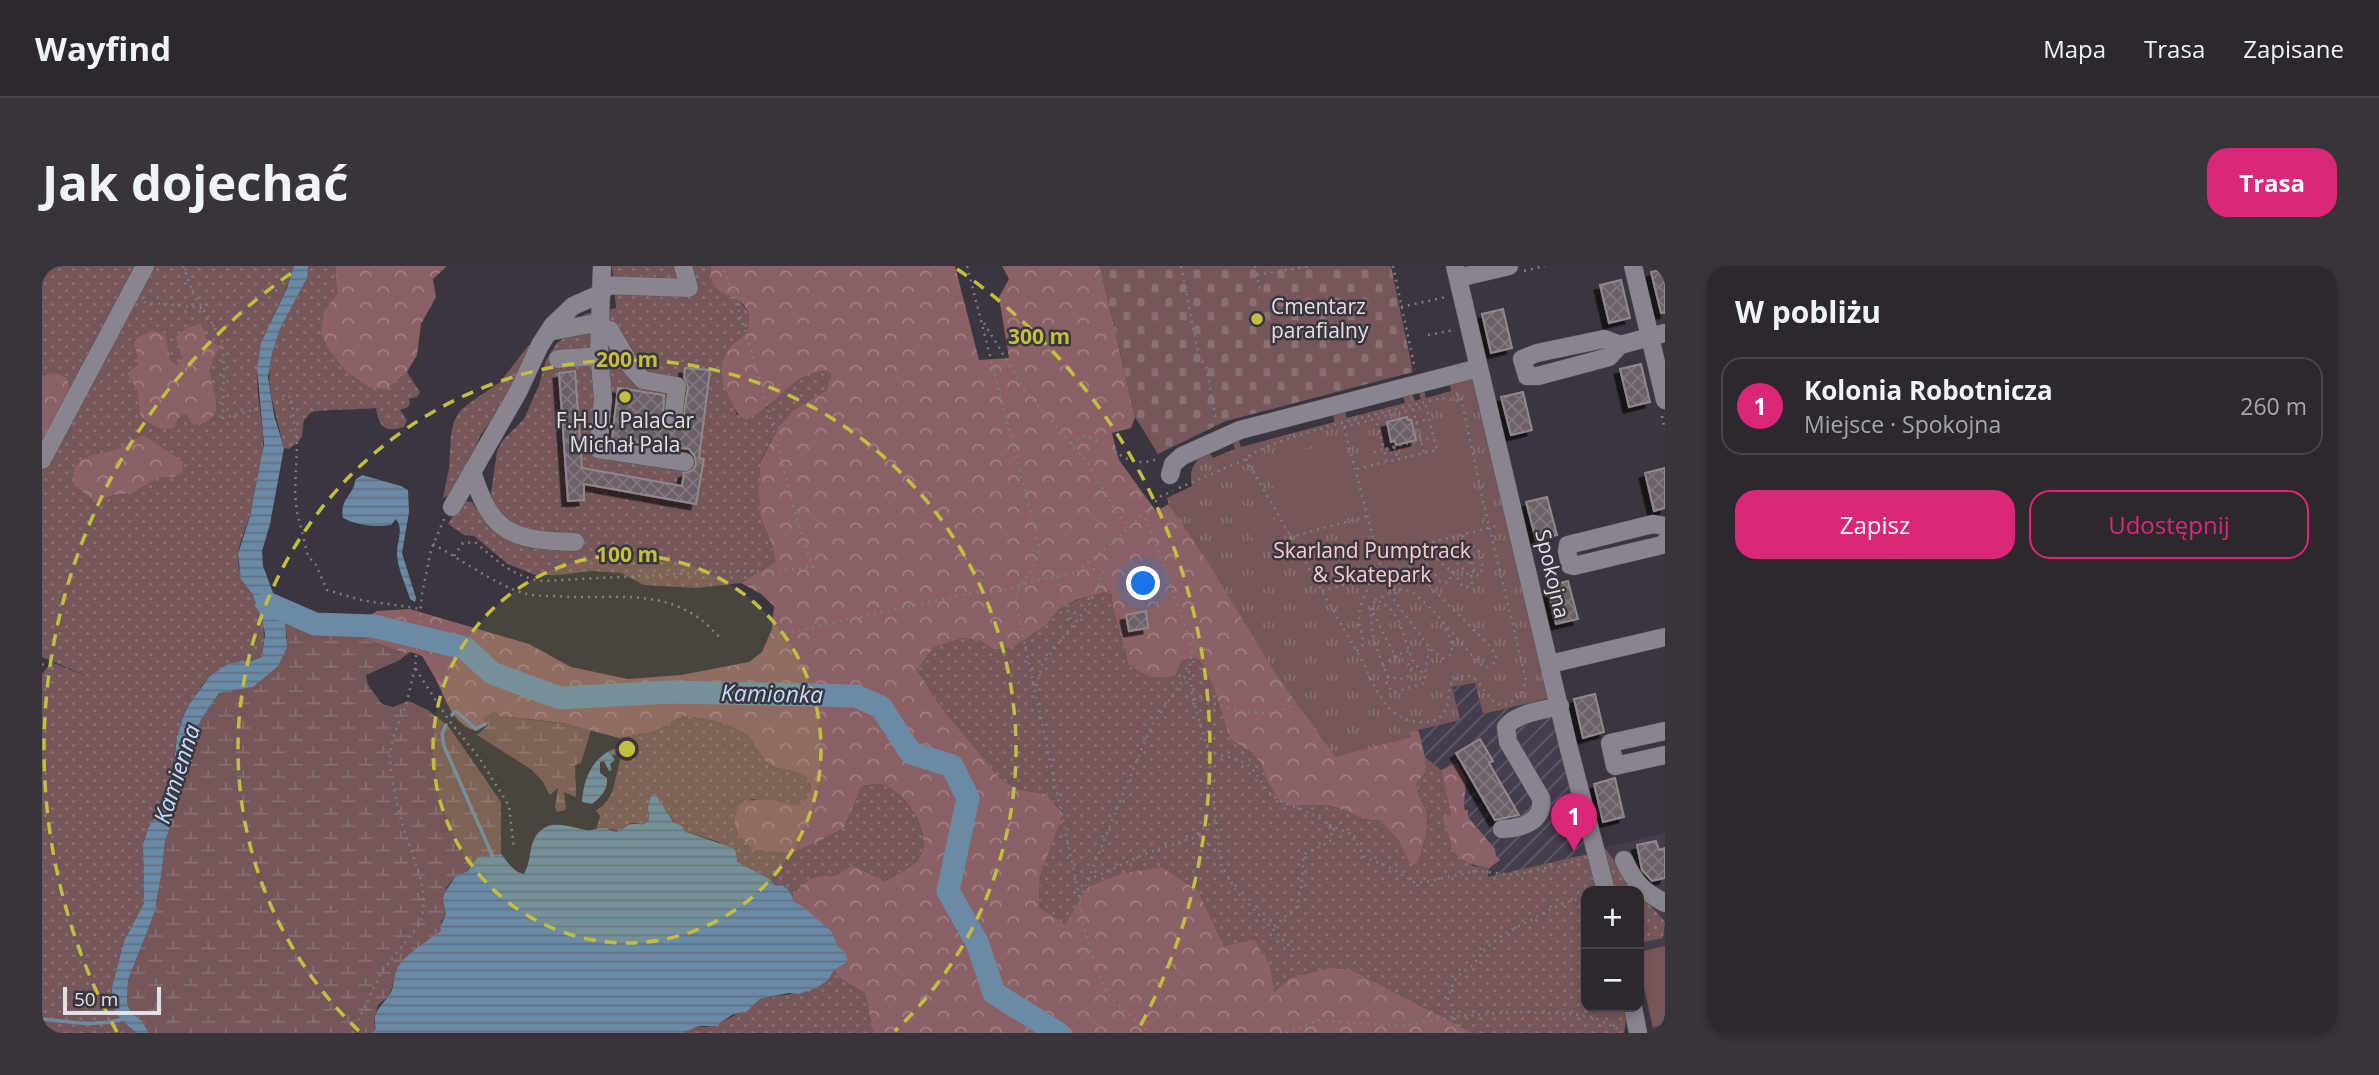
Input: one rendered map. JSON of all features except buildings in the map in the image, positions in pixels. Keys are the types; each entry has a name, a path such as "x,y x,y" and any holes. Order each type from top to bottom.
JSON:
{"street":[{"path":"42,460 145,266"},
{"path":"602,266 599,356 603,399 591,449 685,462"},
{"path":"449,511 518,393 548,332 573,306 602,289 688,288 682,266"},
{"path":"1633,266 1657,335 1665,400"},
{"path":"1457,272 1515,269"},
{"name":"Spokojna","path":"1457,272 1570,755 1604,885"},
{"path":"548,332 601,326 610,330 632,368 643,380 677,386 673,419"},
{"path":"1620,345 1604,339 1537,353 1522,359 1527,376 1538,376 1609,357 1620,345 1657,335"},
{"path":"558,359 599,356"},
{"path":"1171,483 1173,464 1182,456 1240,430 1479,368"},
{"path":"472,471 480,497 491,516 515,535 543,541 575,542"},
{"path":"1665,526 1653,524 1568,545 1567,551 1570,565 1574,566 1662,545 1665,542"},
{"path":"1550,664 1665,638"},
{"path":"1502,829 1515,829 1533,821 1540,814 1542,806 1541,798 1508,742 1506,727 1517,718 1560,706"},
{"path":"1665,731 1611,743 1615,766 1665,754"},
{"path":"1624,860 1643,891 1665,903"},
{"path":"1634,1012 1638,1033"}],"path":[{"path":"183,266 189,285 222,342 223,418 291,396 297,445 297,512 308,556 316,565 327,590 361,600 421,609"},
{"path":"454,556 463,543 475,542 507,569 526,579 543,581 779,571 813,567 796,519 752,350 723,266"},
{"path":"967,266 1039,546 1035,565 1015,599 1080,899 1081,915 1108,993 1150,1033"},
{"path":"1181,266 1199,357 1206,366 1216,420"},
{"path":"1255,266 1260,289"},
{"path":"1257,275 1311,266"},
{"path":"1392,266 1416,372 1414,375"},
{"path":"1515,269 1545,266"},
{"path":"1401,307 1452,297"},
{"path":"127,303 161,302 202,308"},
{"path":"982,317 1026,392 1086,461 1119,516 1130,527"},
{"path":"1428,335 1460,328"},
{"path":"1246,460 1357,651 1383,701 1398,715 1412,722 1438,719 1447,708 1451,683 1463,675 1474,678 1488,699 1507,703 1519,696 1526,680 1462,402 1453,389"},
{"path":"1344,425 1442,398 1462,402"},
{"path":"1077,572 1130,527 1171,483 1246,460 1254,452 1296,435 1426,406 1437,450 1355,469"},
{"path":"1413,409 1424,453"},
{"path":"1376,419 1388,461"},
{"path":"1416,422 1429,419"},
{"path":"1322,591 1379,575 1381,568 1344,425"},
{"path":"1072,444 1083,436 1094,438 1121,458 1128,460 1148,463 1159,457"},
{"path":"1374,452 1434,437"},
{"path":"1394,447 1398,459"},
{"path":"352,1033 382,971 420,924 423,914 425,901 421,880 402,822 390,759 398,721 404,710 415,668 421,609 433,544 449,511"},
{"path":"1144,513 1188,634 1192,653 1189,671 1193,699 1208,751 1221,864 1231,884 1295,952"},
{"path":"1290,537 1368,516"},
{"path":"1378,556 1507,524"},
{"path":"1463,535 1464,541 1458,546 1460,553 1467,563 1472,562"},
{"path":"433,544 522,593 581,598 637,596 659,600 682,608 708,624 719,637"},
{"path":"1475,546 1483,571 1479,576 1474,571 1469,550 1475,546"},
{"path":"1437,558 1451,570 1465,587 1472,584 1471,575 1445,552 1437,558 1430,558 1426,563 1440,581 1445,583 1450,581 1451,570"},
{"path":"1455,561 1460,553"},
{"path":"1409,565 1491,647 1496,656 1494,663 1488,667 1482,665 1443,624 1413,593 1397,590 1394,600 1439,657 1451,655 1451,643 1443,624"},
{"path":"778,635 971,593 997,592 1056,576 1106,567 1089,605 1043,663 1035,689"},
{"path":"1381,568 1401,575"},
{"path":"1375,600 1391,592 1407,569 1415,571"},
{"path":"1471,575 1474,571"},
{"path":"1056,576 1072,624"},
{"path":"1357,651 1363,647 1364,641 1359,624 1360,610 1373,577"},
{"path":"1375,600 1372,633 1388,677 1385,680 1388,687 1395,692 1424,683 1429,647"},
{"path":"1375,600 1385,603 1396,615 1409,652 1424,675"},
{"path":"1373,613 1395,656 1411,669"},
{"path":"1384,666 1395,656 1409,652"},
{"path":"42,664 52,670"},
{"path":"1388,677 1404,679 1416,665"},
{"path":"415,668 448,719 480,759 509,806 514,849"},
{"path":"1080,899 1153,724 1189,671"},
{"path":"1193,699 1198,698 1230,710 1251,713 1277,712 1295,705"},
{"path":"1208,751 1248,765 1265,790 1274,797 1351,834 1365,857 1414,882 1476,872 1515,875 1559,867 1570,862"},
{"path":"1088,880 1135,858 1192,838 1216,819"},
{"path":"1272,928 1297,907 1303,858 1306,853 1330,842 1332,831 1329,825"},
{"path":"1198,834 1219,855"},
{"path":"1460,1033 1448,998 1453,983 1465,969 1477,961 1494,940 1559,905 1604,885"},
{"path":"1286,1033 1318,1020 1402,1026 1453,1017 1517,1012 1593,1017 1625,1033"}],"shaded area":[{"path":"1475,683 1483,714 1555,697 1595,861 1499,885 1410,732 1452,687"},
{"path":"1665,833 1665,1033 1653,1033 1644,996 1644,886 1613,886 1603,848"}],"green space":[{"path":"42,266 141,266 70,400 45,374 42,375"},
{"path":"149,266 294,266 260,353 257,378 263,450 250,515 238,555 241,575 257,602 262,617 262,657 219,670 203,684 184,715 177,736 172,775 143,845 144,903 124,941 112,987 118,1016 136,1033 42,1033 42,674 51,662 94,679 42,657 42,467"},
{"path":"308,266 335,266 337,294 324,311 386,388 407,372 420,392 417,397 409,399 408,407 400,410 407,420 404,427 384,427 376,408 316,411 304,420 300,440 289,449 284,448 272,398 269,370 276,340 302,288"},
{"path":"335,266 447,266 433,279 436,297 421,324 417,355 407,372 386,389 369,387 346,371 329,350 321,333 324,311 337,294"},
{"path":"612,266 711,266 712,282 718,290 737,298 747,310 750,321 747,334 733,344 732,402 737,415 766,408 780,393 811,372 826,369 831,374 827,390 793,410 779,426 761,460 761,519 773,547 775,562 741,583 697,588 644,585 621,573 592,571 535,575 508,564 474,536 464,535 448,524 465,501 472,502 482,514 489,507 497,451 503,440 524,419 539,385 546,360 557,343 585,314 616,308"},
{"path":"711,266 955,266 979,360 1009,358 999,297 1009,279 1002,266 1100,266 1135,417 1131,428 1112,433 1119,460 1156,511 1173,502 1419,732 1425,757 1425,773 1416,784 1426,811 1427,824 1418,863 1413,865 1399,841 1381,821 1362,819 1348,811 1327,805 1290,806 1278,799 1260,762 1248,750 1231,740 1214,688 1198,659 1189,658 1181,662 1175,676 1167,677 1150,676 1128,664 1113,609 1111,591 1076,600 1060,609 1049,622 1014,647 993,649 980,641 963,638 933,648 917,670 939,704 1001,780 1020,790 1046,794 1063,813 1040,877 1039,907 1065,925 1088,887 1121,874 1161,867 1198,891 1224,946 1254,940 1270,966 1274,993 1290,978 1330,968 1352,970 1473,1033 873,1033 865,993 842,980 834,970 845,964 845,953 838,946 832,932 795,902 792,896 810,879 835,876 852,865 885,881 917,861 924,841 921,829 910,807 893,790 882,784 862,786 844,828 818,842 792,853 754,850 735,825 739,805 761,800 798,806 811,794 810,780 801,774 769,764 750,738 733,727 684,716 653,732 619,738 563,723 502,716 476,731 457,719 422,656 411,652 407,654 367,640 364,619 377,611 410,609 529,644 571,667 628,679 681,675 749,662 762,652 772,629 774,606 761,594 741,583 775,562 773,547 761,519 761,461 779,426 793,410 827,390 831,374 826,370 807,375 746,420 739,415 725,388 722,368 728,350 747,331 749,314 740,302 716,288 712,282"},
{"name":"Cmentarz parafialny","path":"1100,266 1391,266 1413,372 1226,421 1158,454 1135,417"},
{"path":"199,325 204,330 206,339 215,343 219,349 210,370 216,411 205,422 193,425 186,414 179,416 174,428 160,429 145,421 140,414 138,392 127,373 139,364 134,342 153,331 165,335 170,360 177,366 182,358 176,337 187,327"},
{"path":"529,345 533,346 509,396 480,436 464,479 443,498 454,421 468,404 500,382"},
{"path":"57,373 67,378 70,390 42,449 42,375"},
{"name":"Skarland Pumptrack & Skatepark","path":"1470,379 1474,382 1550,698 1483,714 1475,683 1452,687 1460,720 1410,732 1412,737 1335,757 1273,670 1167,498 1192,486 1192,470 1204,455 1209,452 1213,458 1235,449 1232,440 1238,439 1241,447 1334,422 1333,414 1345,411 1347,418 1405,403 1403,395 1412,392 1415,401 1421,399 1419,391 1424,390 1426,398 1451,391 1450,384"},
{"path":"1465,428 1473,462 1468,468 1482,513 1481,526 1373,554 1363,514 1294,532 1284,516 1286,509 1263,469 1264,465 1295,455 1295,450 1323,448 1325,445 1348,467 1359,466 1438,446 1435,435"},
{"path":"145,436 183,462 182,472 174,477 159,477 132,493 112,495 104,499 94,500 74,485 73,474 80,461 120,448"},
{"path":"1268,510 1284,539 1261,553 1244,524"},
{"path":"1111,591 1113,609 1128,664 1198,659 1214,688 1231,740 1248,750 1260,762 1267,780 1289,806 1327,805 1348,811 1362,819 1381,821 1399,841 1406,857 1418,862 1427,817 1416,784 1425,773 1425,757 1441,770 1451,816 1452,838 1473,866 1489,868 1488,877 1606,850 1634,886 1581,886 1581,1012 1627,1012 1624,1033 1473,1033 1352,970 1273,994 1270,966 1224,946 1198,891 1065,926 1039,907 1040,877 1063,812 1046,794 1020,790 1001,780 939,704 917,670 933,648 963,638 980,641 993,649 1049,622 1060,609 1077,600"},
{"path":"281,615 343,632 362,630 367,640 407,654 400,660 366,675 368,685 382,704 393,707 408,701 428,710 449,727 501,802 501,854 484,857 468,871 456,876 447,887 442,931 400,964 389,996 378,1005 373,1033 149,1033 141,1020 131,1013 127,1003 128,980 154,914 165,842 184,783 189,752 201,720 219,693 253,687 287,637"},
{"path":"493,711 502,716 567,724 591,730 581,763 575,765 576,797 564,792 566,810 557,812 555,807 558,788 550,795 532,770 477,735 488,725 483,718"},
{"path":"684,716 733,727 750,738 769,764 801,774 810,780 811,794 798,806 750,799 792,853 844,828 862,786 879,784 902,797 917,818 924,841 917,861 885,881 852,865 835,876 810,879 792,896 782,885 775,886 770,879 736,862 719,842 686,832 664,811 660,800 648,812 649,820 644,824 631,823 619,831 603,828 596,830 600,816 596,811 612,793 622,755 612,755 609,751 638,744 619,738 653,732"},
{"path":"1457,763 1466,779 1464,806 1465,810 1468,810 1468,817 1495,849 1500,860 1489,868 1469,863 1452,850 1443,816 1451,816 1441,770"},
{"path":"1644,898 1665,922 1663,938 1644,942"},
{"path":"1665,946 1665,1024 1653,1027 1644,986 1644,951"},
{"path":"834,970 842,980 865,993 873,1033 683,1033 697,1025 704,1027 725,1020 760,999 811,989 828,978"}],"water":[{"name":"Kamienna","path":"294,266 308,266 307,278 280,329 268,377 274,415 284,448 270,524 262,551 263,566 285,625 287,647 278,666 253,687 219,693 201,720 189,752 184,783 165,842 154,914 128,980 127,1003 131,1013 141,1020 149,1033 136,1033 118,1016 113,1005 112,987 124,941 144,903 143,845 148,828 172,781 177,736 184,715 210,676 228,664 262,657 265,634 262,620 253,595 241,579 238,554 250,516 264,444 257,368 261,343 287,288"},
{"path":"362,475 408,490 409,512 402,553 415,602 410,599 398,565 400,531 396,519 391,525 373,526 343,518 345,501 355,480"},
{"path":"609,751 615,760 610,764 612,770 609,771 604,761 600,762 600,773 607,778 605,790 592,804 582,802 584,787 592,767"},
{"path":"656,795 673,822 682,826 686,832 733,848 737,862 770,879 775,886 782,885 789,890 795,902 832,932 838,946 846,953 845,964 834,970 828,980 816,988 799,994 789,993 760,999 747,1011 732,1015 715,1026 698,1026 683,1033 373,1033 376,1028 376,1013 392,991 398,967 412,952 441,931 446,914 443,899 445,892 456,876 468,871 478,857 501,854 514,869 524,874 533,841 544,828 562,825 589,830 605,828 620,831 630,824 644,824 649,820 651,796"}],"waterway":[{"name":"Kamionka","path":"267,603 315,624 373,626 465,648 492,673 560,698 671,692 856,696 881,707 911,753 952,766 968,798 948,891 977,942 994,993 1058,1033"},
{"path":"452,715 457,712 476,729 485,724"},
{"path":"446,725 442,734 444,746 493,857"},
{"path":"42,1019 93,1023 123,1019"}],"place":[{"name":"Cmentarz parafialny","path":"1257,319"},
{"name":"F.H.U. PalaCar Michał Pala","path":"625,397"},
{"name":"Kolonia Robotnicza","path":"1574,851"}]}
